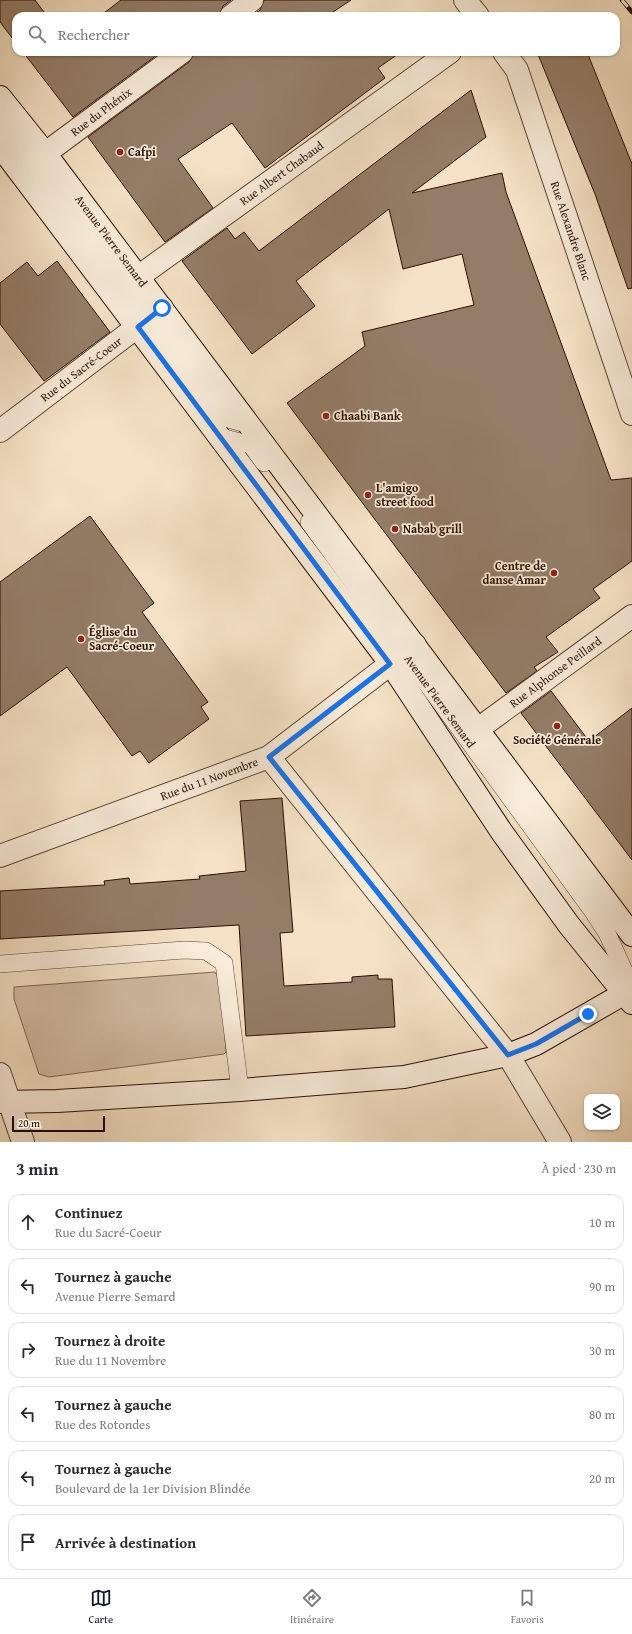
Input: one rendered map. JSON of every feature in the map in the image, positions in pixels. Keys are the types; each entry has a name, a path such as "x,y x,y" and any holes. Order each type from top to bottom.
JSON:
{"street":[{"path":"236,12 252,0"},
{"path":"465,0 475,12"},
{"name":"Rue du Phénix","path":"33,162 177,56"},
{"name":"Rue Albert Chabaud","path":"126,286 444,56"},
{"name":"Rue Alexandre Blanc","path":"507,56 517,70 632,414"},
{"name":"Avenue Pierre Semard","path":"0,97 33,162 150,318 250,425 403,654 501,831 569,925 629,995"},
{"name":"Avenue Pierre Semard","path":"0,146 33,162 150,318 221,437 403,654 478,730 632,935"},
{"name":"Rue du Sacré-Coeur","path":"0,431 150,318"},
{"name":"Rue Alphonse Peillard","path":"478,730 632,616"},
{"name":"Rue du 11 Novembre","path":"0,856 269,757 403,654"},
{"path":"269,757 508,1055 560,1142"},
{"path":"5,1102 240,1090 404,1077 508,1055 536,1044 629,995"},
{"path":"0,1074 5,1102 23,1142"}],"lane":[{"name":"Avenue Pierre Semard","path":"0,123 33,162"},
{"path":"0,964 184,950 206,951 224,962 240,1090"}],"shaded area":[{"path":"215,972 221,982 226,1052 224,1054 49,1077 39,1074 14,999 14,987"}],"building":[{"path":"0,0 35,0 44,12 12,12 12,38 0,22"},
{"path":"121,0 231,0 223,6 221,12 105,12"},
{"path":"264,0 351,0 333,12 257,12 260,10"},
{"path":"26,56 156,56 73,117"},
{"path":"192,56 395,56 378,68 385,78 265,168 232,123 178,159 213,208 165,242 88,137 189,62"},
{"path":"539,56 589,56 632,164 632,288 628,289 595,194"},
{"path":"471,90 486,137 412,193 502,173 506,192 611,480 632,478 632,561 593,589 600,598 546,637 558,652 534,667 537,671 506,693 287,403 365,346 362,332 474,305 462,254 403,269 389,209 296,281 315,306 252,354 182,261 227,228 235,239 244,232 259,251"},
{"path":"57,261 110,332 44,381 0,324 0,283 27,262 38,276"},
{"name":"Église du Sacré-Coeur","path":"90,516 154,603 142,612 208,702 201,707 209,719 149,763 140,751 132,756 67,667 0,716 0,582"},
{"path":"551,691 589,741 632,708 632,860 521,713"},
{"path":"282,798 293,932 280,933 284,986 352,982 352,977 378,975 378,979 392,979 395,1027 246,1036 239,925 0,939 0,891 105,885 104,881 129,878 130,884 200,879 199,876 246,871 240,801"}],"railway":[{"path":"622,0 632,12"}],"place":[{"name":"Cafpi","path":"120,152"},
{"name":"Chaabi Bank","path":"326,416"},
{"name":"L'amigo street food","path":"368,495"},
{"name":"Nabab grill","path":"395,529"},
{"name":"Centre de danse Amar","path":"554,573"},
{"name":"Église du Sacré-Coeur","path":"81,639"},
{"name":"Société Générale","path":"557,726"}],"route":[{"path":"162,308 138,327 390,664 269,757 508,1055 536,1044 588,1014"}]}
